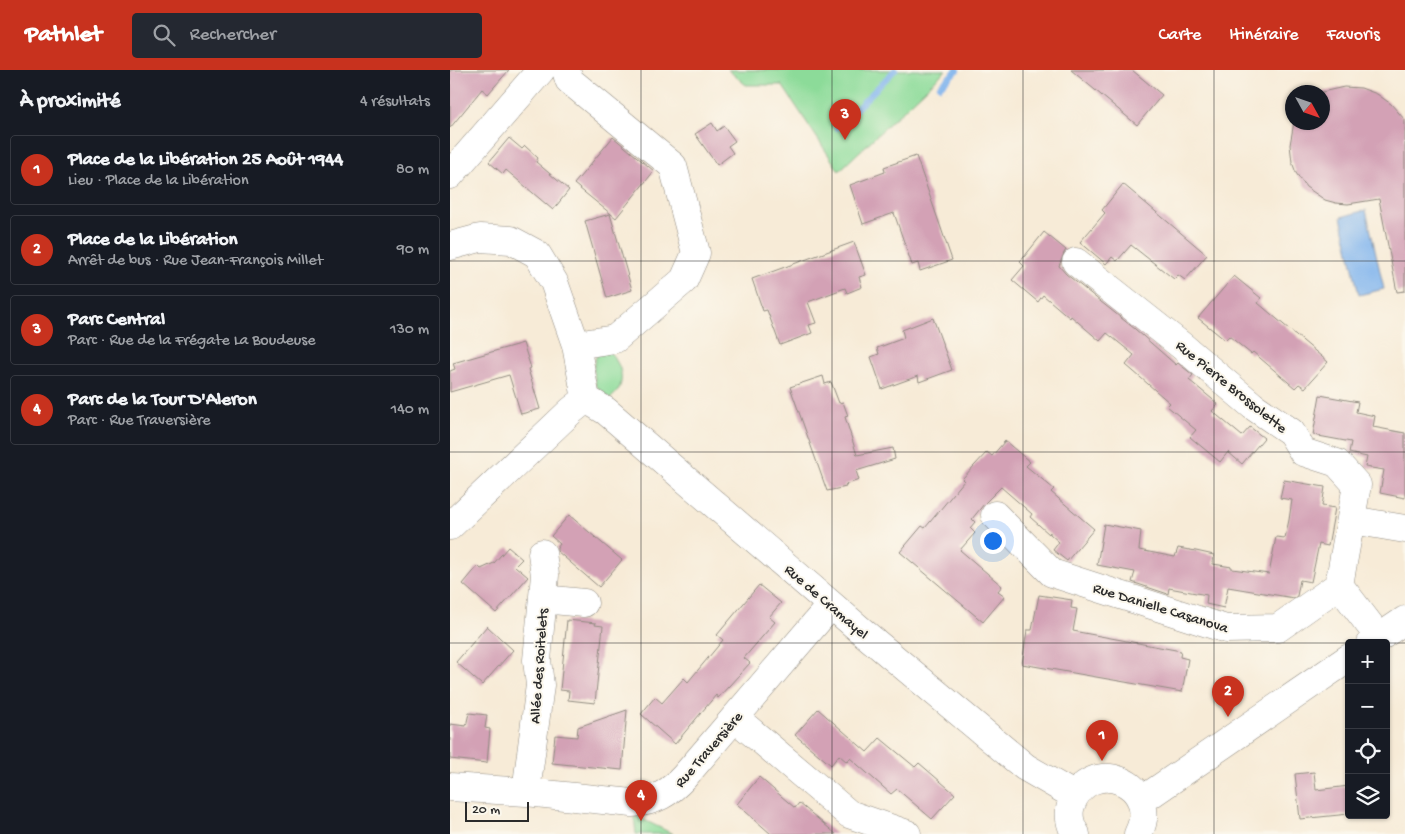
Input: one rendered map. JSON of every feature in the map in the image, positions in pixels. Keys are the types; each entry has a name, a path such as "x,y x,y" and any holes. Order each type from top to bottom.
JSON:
{"street":[{"path":"450,175 541,70"},
{"path":"566,70 569,80 673,166 696,253 684,280 615,339 576,345"},
{"path":"450,246 480,238 511,240 537,254 554,282 576,345 586,399 450,526"},
{"name":"Rue Pierre Brossolette","path":"1076,262 1182,346 1253,406 1291,432 1303,452 1338,462 1358,485 1340,585"},
{"name":"Rue de Cramayel","path":"586,399 606,411 831,605 1025,767 1075,796"},
{"name":"Rue Danielle Casanova","path":"995,515 1052,573 1226,629 1278,628 1340,585"},
{"path":"1352,520 1405,529"},
{"name":"Allée des Roitelets","path":"526,792 540,685 537,660 546,575 542,553"},
{"path":"1340,585 1374,639"},
{"name":"Allée des Roitelets","path":"543,599 584,603"},
{"name":"Rue Traversière","path":"450,787 526,792 632,803 654,800 672,790 831,605"},
{"path":"1376,639 1405,620"},
{"path":"1141,801 1345,661"},
{"path":"735,718 849,814 906,834"},
{"path":"1076,834 1070,820 1070,807 1075,796 1082,787 1092,780 1110,778 1126,783 1135,790 1141,801 1144,813 1142,826 1138,834"}],"green space":[{"path":"728,70 946,70 839,171 782,85 746,85"},
{"path":"606,349 619,365 621,375 619,388 610,399 596,386 594,370 597,356"},
{"path":"634,815 673,834 636,834"}],"water":[{"path":"1366,210 1384,289 1359,295 1341,217"}],"building":[{"path":"450,70 509,70 488,94 482,89 450,128"},
{"path":"1071,70 1132,70 1162,95 1137,125"},
{"path":"1344,87 1361,88 1377,94 1391,104 1405,120 1405,291 1397,292 1379,199 1348,204 1325,200 1306,187 1296,173 1292,162 1290,145 1293,130 1330,130 1330,90"},
{"path":"712,123 717,131 724,126 735,141 728,146 733,153 717,165 695,134"},
{"path":"613,137 654,171 616,218 574,184"},
{"path":"509,138 522,149 525,146 538,158 536,162 569,190 553,210 506,170 503,174 489,162"},
{"path":"916,156 952,260 920,271 918,263 912,265 894,213 863,224 850,185 885,172 884,167"},
{"path":"1123,184 1207,255 1185,280 1178,275 1174,279 1131,245 1117,261 1112,257 1106,264 1080,242 1105,213 1102,210"},
{"path":"610,214 632,290 607,298 585,221"},
{"path":"1044,232 1066,250 1059,266 1066,274 1135,329 1176,365 1178,363 1193,375 1189,380 1218,404 1212,411 1242,436 1250,427 1264,438 1242,464 1228,452 1220,462 1190,437 1196,430 1167,406 1170,403 1126,365 1134,355 1107,333 1100,341 1043,295 1038,302 1012,280 1024,266 1020,262"},
{"path":"854,242 866,275 859,277 862,287 847,293 845,288 808,302 816,323 809,325 812,333 780,345 767,310 763,311 752,279"},
{"path":"1234,276 1261,298 1258,303 1328,362 1305,388 1299,384 1295,388 1253,352 1251,354 1229,336 1225,340 1198,318"},
{"path":"933,318 952,370 919,382 918,376 882,389 871,357 879,354 877,348 904,338 902,330"},
{"path":"523,343 531,368 528,369 540,409 521,414 509,375 450,392 450,371 455,369 453,363"},
{"path":"823,376 825,384 831,382 839,403 843,402 848,416 845,417 857,455 893,448 895,459 856,471 859,480 845,485 846,487 827,491 790,387"},
{"path":"1320,395 1358,402 1356,412 1375,416 1373,427 1405,433 1405,498 1380,493 1384,470 1365,467 1367,457 1349,453 1351,442 1313,435"},
{"path":"1005,441 1030,462 1026,466 1054,489 1051,492 1094,529 1067,561 1053,550 1059,542 1050,532 1049,534 1030,517 1032,514 1001,487 972,519 975,522 970,528 975,533 960,550 1002,586 998,591 1005,596 983,622 900,552 922,526 925,528 964,481 962,479 987,452 992,456"},
{"path":"1284,480 1325,487 1322,506 1335,508 1328,546 1319,544 1311,582 1300,580 1297,596 1294,598 1228,587 1224,608 1206,604 1207,595 1169,588 1168,594 1132,582 1135,572 1097,565 1104,524 1141,531 1139,550 1175,557 1178,548 1196,551 1214,555 1213,564 1232,567 1232,569 1269,574 1276,537 1285,538 1289,520 1292,500 1280,498"},
{"path":"569,515 622,560 599,587 557,551 560,544 551,536"},
{"path":"508,547 522,559 515,566 528,577 496,613 463,584 478,566 481,569 494,563"},
{"path":"759,585 781,603 769,617 775,622 744,658 750,663 718,698 716,695 675,744 641,714 655,697 662,703 684,678 688,682 723,640 717,635"},
{"path":"1039,595 1072,600 1071,608 1077,609 1073,631 1181,651 1180,657 1188,659 1182,692 1022,664 1027,630 1032,630"},
{"path":"567,620 596,623 595,625 603,626 595,703 568,700 569,691 560,690"},
{"path":"487,626 513,650 482,685 456,662"},
{"path":"818,709 867,752 880,738 915,767 919,763 955,794 932,819 897,789 891,794 850,758 847,762 839,755 831,765 795,735"},
{"path":"627,710 622,770 552,763 555,735 577,737 578,727"},
{"path":"469,713 487,715 485,728 490,729 487,763 450,759 450,724 466,726"},
{"path":"1314,772 1316,790 1345,786 1345,814 1300,819 1295,774"},
{"path":"759,777 795,808 799,803 836,834 771,834 737,804"}],"waterway":[{"path":"837,128 895,70"},
{"path":"940,86 957,70"}],"place":[{"name":"Parc Central","path":"845,140"},
{"name":"Place de la Libération","path":"1228,717"},
{"name":"Place de la Libération 25 Août 1944","path":"1102,761"},
{"name":"Parc de la Tour D'Aleron","path":"641,821"}]}
